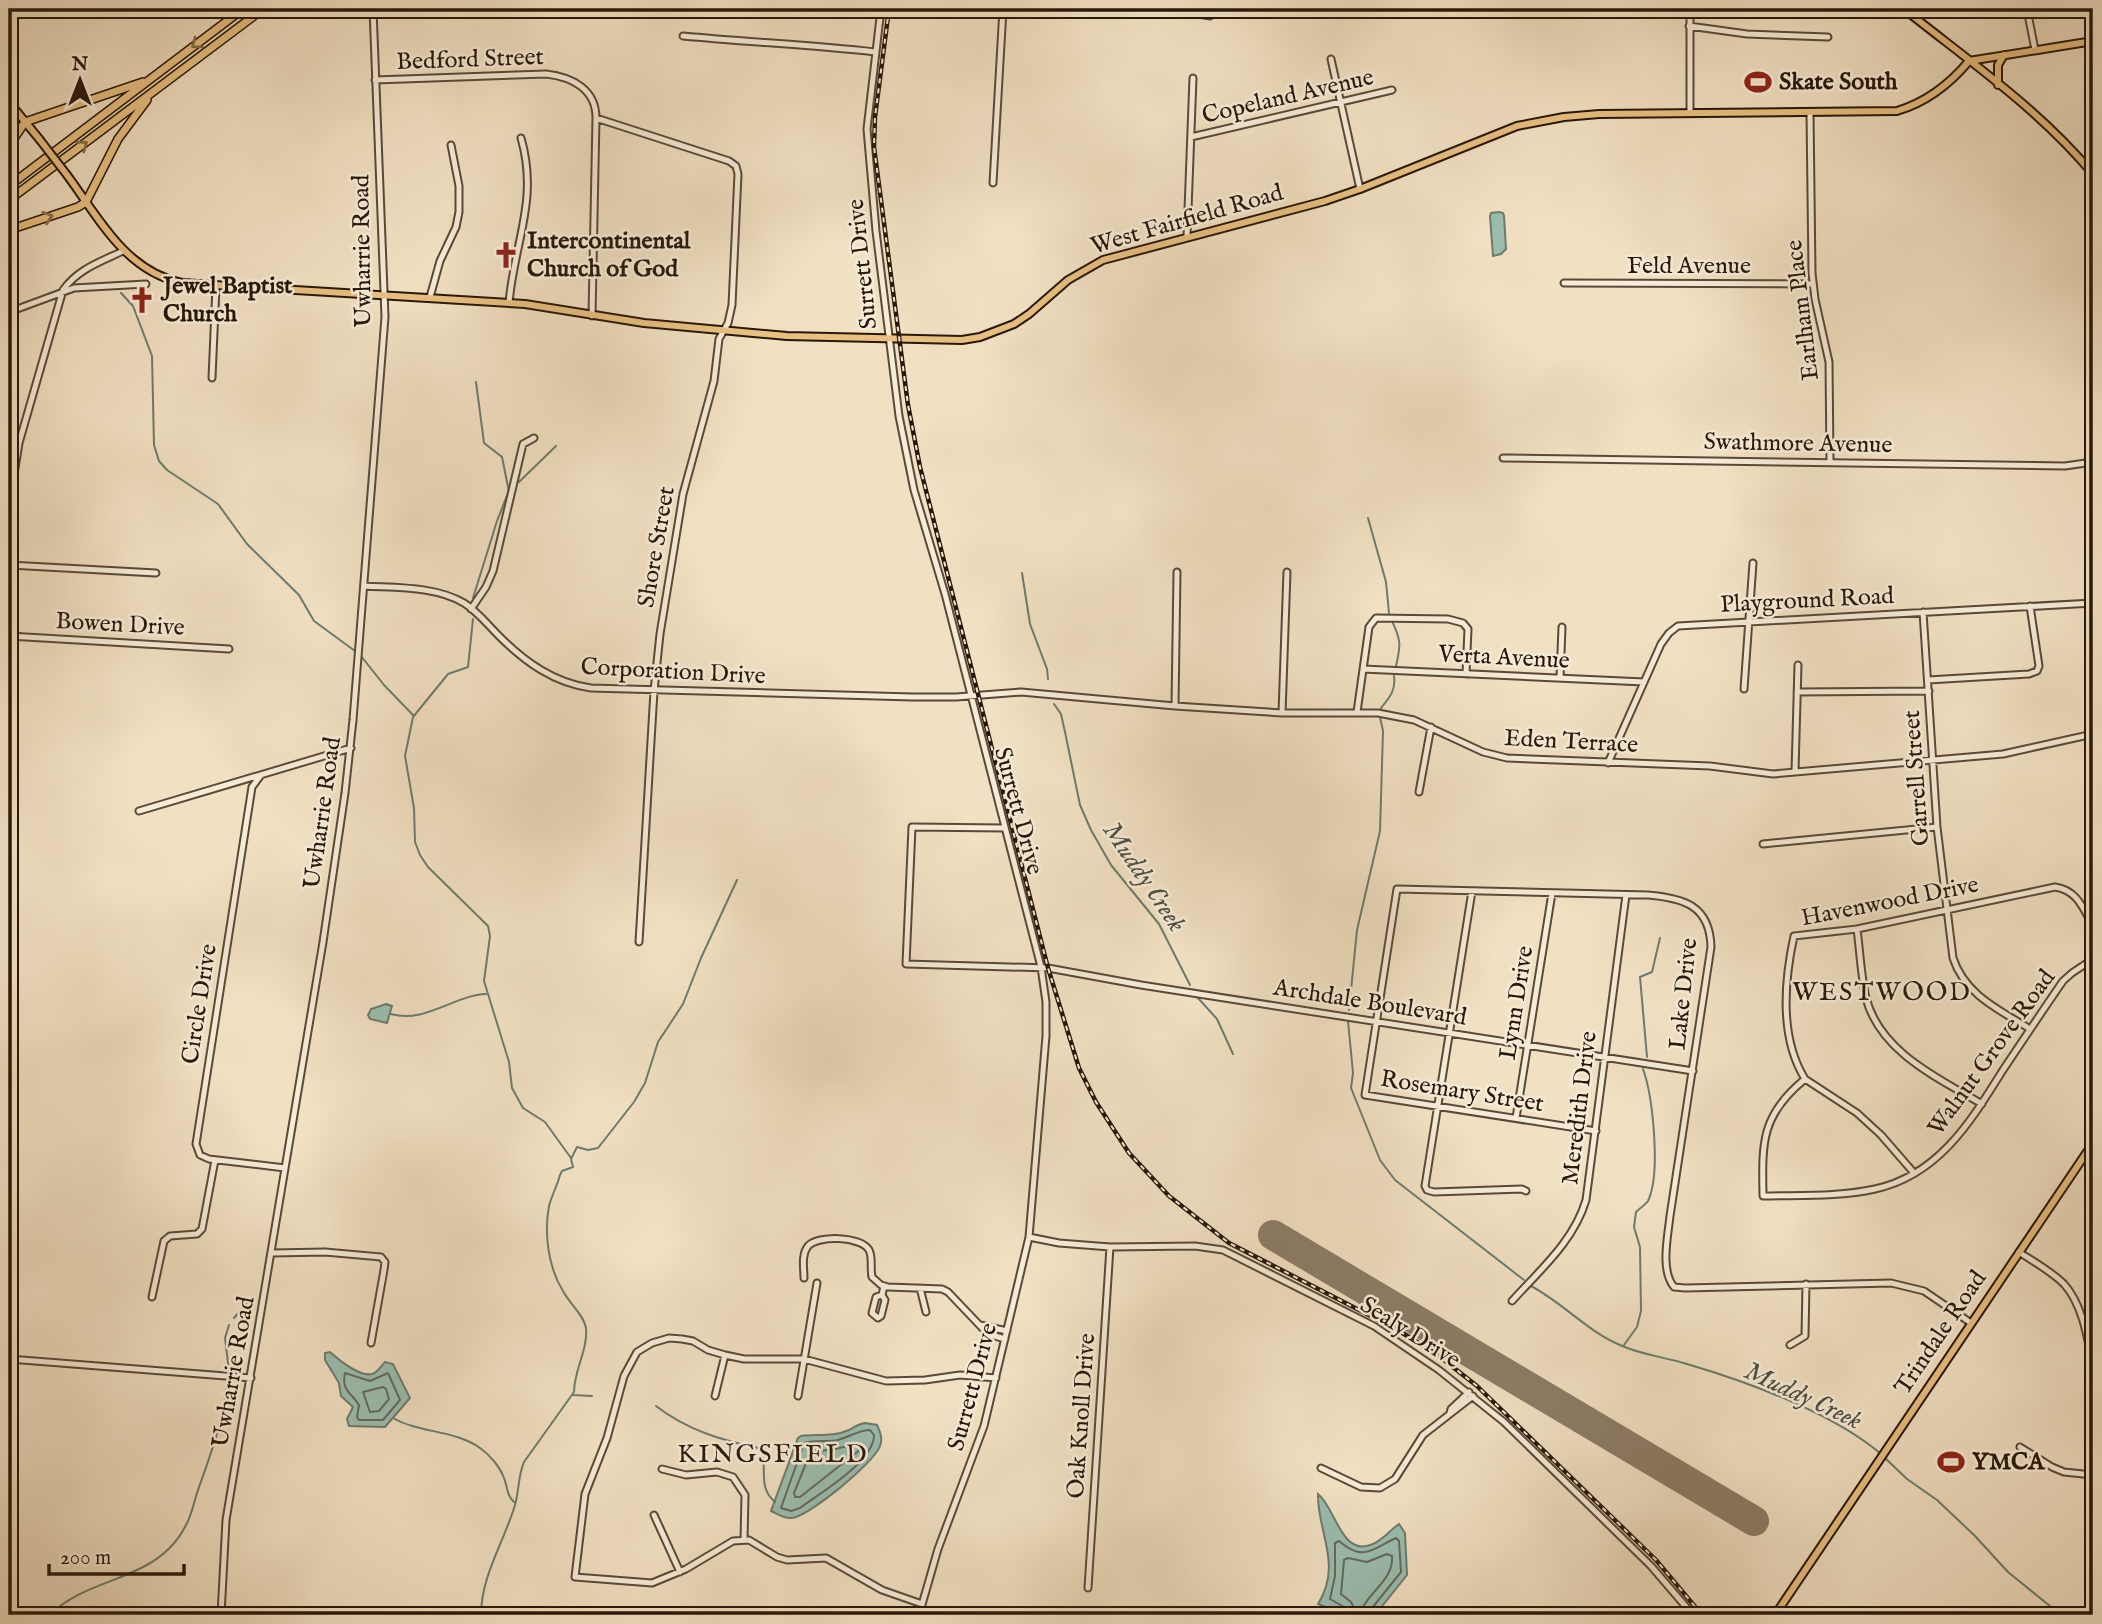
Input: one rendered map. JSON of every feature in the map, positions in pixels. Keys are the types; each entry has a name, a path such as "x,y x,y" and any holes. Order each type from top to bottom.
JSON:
{"highway":[{"path":"9,186 243,9"},
{"path":"9,200 264,9"},
{"path":"9,146 25,122 149,79"},
{"path":"9,230 86,202 118,139 155,91"}],"main road":[{"path":"1904,9 2062,139 2093,174"},
{"path":"1969,61 2093,41"},
{"path":"1998,85 1998,65 2004,55"},
{"name":"West Fairfield Road","path":"9,102 123,251 142,267 182,283 509,303 644,324 787,336 962,341 997,332 1029,314 1056,289 1086,268 1111,258 1293,210 1360,189 1517,126 1575,116 1887,112 1911,107 1936,93 1969,61"},
{"name":"Trindale Road","path":"1775,1615 2093,1143"}],"street":[{"path":"76,9 87,9"},
{"name":"Uwharrie Road","path":"220,1615 226,1520 323,942 351,748 385,295 373,9"},
{"name":"Surrett Drive","path":"881,9 868,111 868,147 889,340 906,454 1041,967 1046,1002 1046,1036 1029,1237 984,1426 939,1549 919,1615"},
{"path":"993,183 1003,9"},
{"path":"1195,9 1198,14 1210,16 1215,9"},
{"path":"1689,9 1690,113"},
{"path":"2027,9 2035,50"},
{"path":"1689,26 1747,34 1828,37"},
{"path":"683,36 875,52"},
{"path":"1331,60 1360,189"},
{"name":"Bedford Street","path":"375,80 552,74 572,81 590,94 596,106 592,316"},
{"path":"1187,236 1193,78"},
{"name":"Copeland Avenue","path":"1191,138 1392,90"},
{"name":"Earlham Place","path":"1810,113 1813,284 1829,362 1829,461"},
{"name":"Shore Street","path":"596,118 735,165 738,174 729,323 719,339 714,381 692,456 677,522 662,622 654,691 639,942"},
{"path":"509,303 528,194 527,157 521,138"},
{"path":"430,297 440,261 456,226 459,212 459,186 451,145"},
{"path":"9,506 19,443 63,292 72,278 82,270 123,251"},
{"name":"Feld Avenue","path":"1564,283 1813,284"},
{"path":"9,312 74,288 146,284"},
{"path":"212,378 216,286"},
{"path":"471,609 493,571 523,444 534,438"},
{"name":"Swathmore Avenue","path":"1503,458 2064,466 2093,462"},
{"path":"1744,688 1753,563"},
{"path":"9,565 156,573"},
{"path":"1175,706 1177,572"},
{"path":"1282,712 1287,572"},
{"name":"Corporation Drive","path":"364,586 434,592 456,599 471,609 524,659 562,682 591,688 891,697 970,695"},
{"name":"Playground Road","path":"1608,763 1661,644 1673,629 1685,624 2093,603"},
{"path":"1928,680 2029,674 2037,671 2039,666 2030,606"},
{"name":"Garrell Street","path":"1923,612 1937,827 1953,958 1963,980 1981,998 2030,1029"},
{"path":"1357,712 1370,623 1376,618 1448,619 1463,623 1468,629 1466,674"},
{"path":"1560,678 1562,626"},
{"name":"Bowen Drive","path":"9,636 229,649"},
{"path":"1795,772 1798,665"},
{"name":"Verta Avenue","path":"1363,669 1644,682"},
{"path":"1797,692 1929,691"},
{"name":"Eden Terrace","path":"970,695 1029,692 1175,706 1397,715 1431,727 1494,756 1710,766 1757,773 2003,754 2093,734"},
{"path":"1419,792 1431,727"},
{"path":"139,811 351,748"},
{"name":"Circle Drive","path":"215,1160 200,1155 197,1150 197,1137 251,787 261,775"},
{"name":"Archdale Boulevard","path":"1004,828 912,827 906,964 1041,967 1693,1071"},
{"path":"1763,845 1937,827"},
{"name":"Havenwood Drive","path":"1805,1079 1794,1058 1787,1031 1790,957 1794,936 1857,929 2059,887 2067,889 2076,897 2093,926"},
{"name":"Lake Drive","path":"1365,1095 1397,889 1626,895 1667,897 1683,901 1700,912 1709,926 1711,939 1670,1216 1668,1280 1674,1287 1685,1288 1805,1284 1907,1285 1924,1291 1970,1323"},
{"path":"1472,891 1425,1186 1427,1190 1462,1193 1522,1189 1526,1191"},
{"name":"Lynn Drive","path":"1516,1118 1552,893"},
{"name":"Meredith Drive","path":"1512,1301 1569,1237 1586,1200 1626,895"},
{"path":"1857,929 1866,998 1884,1035 1900,1052 1982,1104"},
{"name":"Walnut Grove Road","path":"1805,1079 1776,1110 1766,1129 1763,1196 1855,1192 1892,1184 1914,1173 1950,1146 1982,1104 2063,981 2093,959"},
{"path":"1805,1079 1857,1113 1893,1147 1914,1173"},
{"name":"Rosemary Street","path":"1365,1095 1596,1131"},
{"path":"152,1297 164,1241 170,1236 197,1234 202,1229 215,1160 285,1168"},
{"name":"Sealy Drive","path":"1029,1237 1110,1247 1195,1246 1223,1250 1374,1326 1471,1394 1504,1422 1640,1555 1693,1615"},
{"path":"804,1278 805,1252 813,1242 824,1239 860,1241 869,1249 872,1277 884,1286 942,1289 992,1336 1005,1339"},
{"name":"Oak Knoll Drive","path":"1088,1588 1110,1247"},
{"path":"2019,1252 2060,1280 2070,1293 2082,1324 2093,1367"},
{"path":"272,1253 375,1255 385,1262 371,1343"},
{"path":"798,1396 817,1283"},
{"path":"1790,1345 1805,1336 1805,1284"},
{"path":"882,1295 884,1286"},
{"path":"920,1288 926,1312"},
{"path":"980,1325 1007,1331"},
{"path":"922,1604 882,1590 826,1558 787,1560 749,1540 733,1541 680,1572 652,1583 575,1577 585,1494 607,1438 624,1376 638,1352 652,1343 668,1338 693,1341 708,1350 744,1359 804,1359 886,1381 925,1380 960,1375 996,1378"},
{"path":"715,1396 724,1355"},
{"path":"9,1359 251,1378"},
{"path":"1321,1468 1361,1487 1380,1488 1395,1479 1423,1435 1471,1394"},
{"path":"2020,1447 2064,1472 2093,1475"},
{"path":"662,1469 686,1475 717,1472 733,1477 745,1495 744,1540"},
{"path":"654,1515 680,1572"}],"water":[{"path":"1499,212 1504,216 1506,249 1493,256 1490,216 1491,213"},
{"path":"386,1004 392,1006 387,1023 370,1019 368,1015 371,1009"},
{"path":"330,1352 350,1367 367,1374 376,1372 385,1362 393,1364 410,1398 385,1427 349,1426 347,1419 353,1407 341,1396 339,1383 325,1360 325,1353"},
{"path":"865,1423 877,1425 881,1443 875,1454 854,1476 826,1499 800,1515 786,1518 771,1511 798,1438 837,1434"},
{"path":"1318,1494 1340,1530 1353,1544 1373,1544 1399,1524 1405,1533 1407,1575 1375,1615 1346,1615 1318,1604 1325,1589 1329,1562"}],"waterway":[{"path":"121,293 133,306 152,356 154,445 159,461 167,470 218,504 247,544 299,595 314,621 355,651"},
{"path":"476,382 484,443 502,457 509,492"},
{"path":"519,482 556,446"},
{"path":"473,598 508,493"},
{"path":"1368,518 1386,582 1389,613"},
{"name":"Muddy Creek","path":"1022,573 1030,624 1047,669 1048,679"},
{"path":"473,619 468,667 448,674 413,717 405,756 414,808 415,842 428,867 488,926 490,936 484,981 509,1062 512,1088 523,1108 545,1122 571,1158"},
{"path":"1392,621 1399,643 1396,666"},
{"path":"361,656 413,715"},
{"path":"1381,708 1392,693 1394,676"},
{"name":"Muddy Creek","path":"1054,704 1061,714 1080,805 1091,830 1111,865 1159,924 1190,985"},
{"path":"1349,1010 1357,930 1380,831 1383,731 1380,717"},
{"path":"481,1615 485,1587 515,1505 524,1462 574,1392 585,1344 585,1323 558,1282 548,1250 549,1206 562,1171 573,1167 571,1159 577,1147 588,1150 598,1148 634,1102 645,1083 658,1042 683,1004 737,880"},
{"path":"1647,1057 1640,977 1652,972 1660,938"},
{"path":"391,1014 415,1015 486,994"},
{"name":"Muddy Creek","path":"1198,998 1217,1019 1233,1054"},
{"name":"Muddy Creek","path":"1348,1021 1353,1073 1351,1088 1380,1160 1395,1180 1524,1280"},
{"path":"1624,1345 1637,1327 1641,1311 1640,1247 1634,1227 1636,1212 1648,1201 1654,1173 1652,1116 1643,1069"},
{"name":"Muddy Creek","path":"1531,1286 1620,1345 1711,1371 1789,1400 1839,1425 1881,1454"},
{"path":"234,1318 250,1299"},
{"path":"229,1325 225,1338 229,1371"},
{"path":"50,1615 71,1599 151,1562 178,1538 190,1517 216,1436 227,1381"},
{"path":"573,1395 592,1396"},
{"path":"656,1406 680,1422 705,1433 758,1448 762,1455 766,1489 775,1502"},
{"path":"393,1418 460,1438 480,1448 500,1470 508,1494 514,1502"},
{"name":"Muddy Creek","path":"1885,1458 1907,1479 1937,1500 2008,1572 2061,1615"}],"runway":[{"path":"1273,1235 1754,1521"}],"railway":[{"path":"889,9 875,117 874,147 908,405 920,467 1048,968 1079,1068 1096,1102 1129,1153 1169,1196 1229,1243 1396,1329 1435,1353 1477,1386 1656,1560 1702,1615"}],"place":[{"name":"Skate South","path":"1758,82"},
{"name":"Intercontinental Church of God","path":"506,255"},
{"name":"Jewel Baptist Church","path":"142,300"},
{"name":"YMCA","path":"1951,1462"}],"district":[{"name":"WESTWOOD","path":"1882,992"},
{"name":"KINGSFIELD","path":"773,1454"}]}
